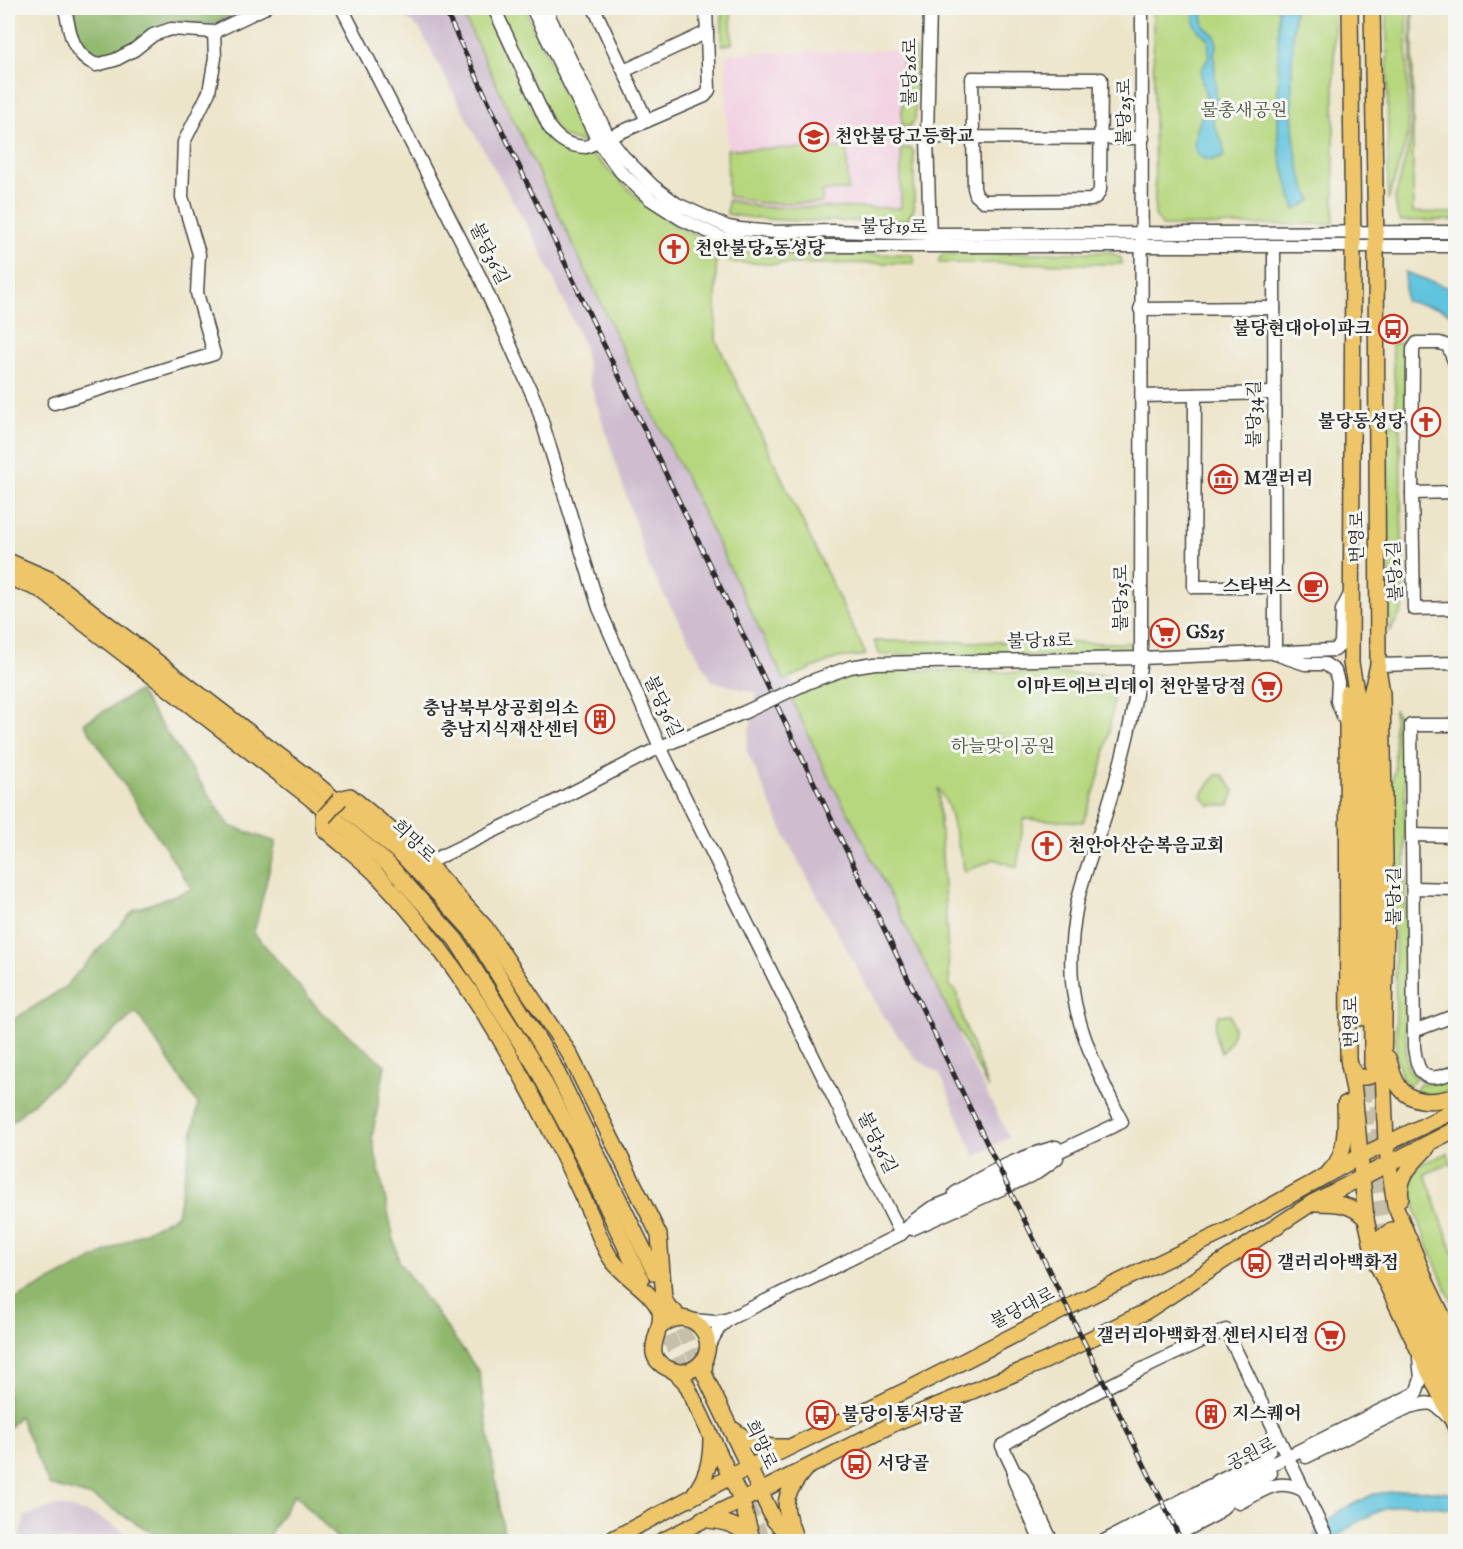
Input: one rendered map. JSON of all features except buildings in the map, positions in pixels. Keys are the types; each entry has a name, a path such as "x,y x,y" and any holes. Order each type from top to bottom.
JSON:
{"main road":[{"name":"번영로","path":"1350,8 1353,238 1351,663 1357,696 1370,1059"},
{"name":"번영로","path":"1370,1059 1371,694 1378,665 1376,239 1372,8"},
{"name":"희망로","path":"8,561 49,579 315,783 403,856 471,930 553,1064 598,1153 648,1277 536,1067 456,940 389,865 309,797 41,590 8,577"},
{"path":"1351,663 1346,724 1370,1059 1395,1205 1400,1283 1455,1401"},
{"path":"1378,665 1382,693 1385,902 1370,1059 1354,1091 1359,1157 1366,1219 1375,1260 1454,1426"},
{"path":"350,796 415,850 426,863 485,927 569,1053 659,1235 664,1298 669,1308 699,1324 704,1331 707,1340 706,1353 692,1370 674,1371 666,1368 655,1354 654,1337 658,1329 660,1313 655,1301 611,1260 568,1165 523,1077 444,953 378,876 324,829 324,817 340,799 350,796"},
{"path":"1370,1059 1406,1094 1418,1100 1439,1102 1455,1096"},
{"path":"1326,1174 1334,1168 1344,1142 1345,1070 1370,1059"},
{"name":"불당대로","path":"607,1542 749,1467 915,1386 1100,1291 1228,1230 1326,1174 1455,1110"},
{"path":"660,1542 808,1465 897,1422 1045,1361 1144,1312 1312,1203 1454,1130"},
{"path":"1454,1130 1427,1148 1408,1168 1401,1181 1398,1244 1410,1280 1455,1373"},
{"path":"1312,1203 1347,1205 1359,1210 1366,1219"},
{"path":"1372,1244 1392,1230 1402,1231 1398,1244"},
{"path":"1398,1244 1428,1286 1455,1342"},
{"path":"658,1329 673,1318 686,1318"},
{"name":"희망로","path":"706,1353 704,1373 707,1380 774,1520 795,1540"},
{"path":"674,1371 685,1382 741,1499 753,1540"},
{"path":"730,1426 747,1440 769,1448 792,1446"},
{"path":"691,1497 704,1481 711,1459 711,1436"},
{"name":"희망로","path":"795,1540 785,1502 789,1489 808,1465"},
{"path":"702,1519 728,1522 740,1528 753,1540"},
{"path":"772,1542 784,1538 795,1540"}],"street":[{"path":"65,8 74,46 84,59 96,65 115,60 134,50 153,35 171,29 214,32 264,8"},
{"name":"불당36길","path":"342,8 481,279 537,405 599,608 660,747 901,1234"},
{"path":"494,8 534,97 556,137 565,143 586,147 705,96 709,90 706,8"},
{"name":"불당19로","path":"532,8 604,141 623,156 653,186 677,204 728,227 774,232 834,231 930,240 1142,246 1274,246 1353,238"},
{"name":"불당19로","path":"545,8 604,141"},
{"path":"597,8 647,121"},
{"name":"불당26로","path":"930,8 927,137 930,240"},
{"name":"불당25로","path":"1078,1143 1122,1122 1097,1070 1084,1036 1075,1002 1071,955 1077,904 1129,737 1137,701 1141,658 1142,8"},
{"path":"54,403 214,354 197,293 199,254 182,197 184,142 209,92 215,58 214,32"},
{"path":"624,71 707,32"},
{"path":"972,78 1101,79 1100,190 1091,200 983,201 976,195 974,188 973,137 972,78"},
{"path":"927,137 1143,138"},
{"name":"불당19로","path":"930,240 1142,232 1353,238"},
{"path":"1376,239 1455,232"},
{"path":"1353,238 1455,246"},
{"name":"불당34길","path":"1274,246 1275,654"},
{"path":"1140,309 1274,308"},
{"path":"1455,366 1448,346 1440,343 1417,343 1413,349 1412,493 1455,492"},
{"path":"1142,396 1273,393"},
{"path":"1195,395 1194,587 1274,586"},
{"name":"불당2길","path":"1412,493 1414,609 1455,608"},
{"name":"불당18로","path":"426,863 550,804 660,747 745,712 809,682 850,667 875,663 1141,658 1335,650 1341,644 1342,610 1352,591"},
{"path":"1275,654 1305,664 1325,664 1335,671 1338,682 1337,701 1346,724"},
{"path":"1378,665 1455,663"},
{"name":"불당1길","path":"1455,725 1411,725 1416,1066 1423,1075 1431,1078 1438,1078 1455,1071"},
{"path":"1413,835 1455,836"},
{"path":"1413,888 1455,889"},
{"path":"1414,1030 1455,1015"},
{"path":"901,1234 931,1208 979,1189 1078,1143"},
{"path":"686,1318 716,1322 729,1319 962,1205 1037,1173 1078,1143"},
{"path":"706,1353 719,1328 729,1319"},
{"path":"1041,1542 1002,1446 1070,1406 1158,1361 1226,1330 1329,1542"},
{"path":"1406,1404 1420,1386 1421,1368 1417,1352"},
{"path":"1406,1404 1426,1402 1435,1404 1454,1426"},
{"name":"공원로","path":"1139,1542 1242,1487 1272,1468 1406,1404"},
{"path":"1102,1542 1265,1457 1275,1430"},
{"path":"1209,1485 1236,1479 1266,1464 1272,1468 1215,1515"},
{"name":"공원로","path":"1118,1542 1200,1499 1272,1468"},
{"path":"1014,1471 1022,1477 1052,1542"},
{"path":"1163,1542 1275,1484 1295,1486 1306,1492"}],"shaded area":[{"path":"393,8 469,8 800,648 776,670 809,694 934,914 960,1040 1009,1137 975,1157 940,1074 916,1059 885,1019 789,844 746,749 757,693 712,681 649,567 590,383 583,343 538,245 478,140 420,29"},
{"name":"천안불당고등학교","path":"902,50 901,208 759,207 728,200 726,53"},
{"path":"55,1506 96,1516 129,1534 136,1541 19,1541 25,1516"}],"green space":[{"path":"73,8 247,8 212,24 167,21 124,51 98,58 79,42"},
{"path":"460,8 485,8 546,137 560,147 592,154 643,203 675,225 716,246 716,340 866,655 837,658 784,680 647,402"},
{"path":"494,8 524,8 585,142 558,134"},
{"path":"722,8 731,8 732,44 722,45"},
{"name":"물총새공원","path":"1153,8 1334,8 1334,224 1162,226 1155,215"},
{"path":"1387,8 1407,8 1408,136 1388,200"},
{"path":"1411,8 1413,8 1413,212 1455,213 1455,220 1400,221 1397,214 1395,198 1411,137"},
{"path":"902,50 916,50 915,120 909,127 902,127"},
{"path":"847,148 848,190 822,191 822,203 760,203 728,196 727,149"},
{"path":"901,148 911,148 914,152 914,209 907,220 794,221 727,214 728,200 759,207 901,208"},
{"path":"729,250 777,256 910,254 914,257 914,263 729,262"},
{"path":"1110,252 1121,258 1122,264 939,263 939,258 943,254"},
{"path":"1405,342 1407,344 1406,421 1397,421 1392,344"},
{"path":"1393,423 1398,425 1400,430 1403,609 1390,631 1387,431"},
{"path":"874,641 1131,642 1130,653 1126,657 880,655"},
{"name":"하늘맞이공원","path":"876,669 1116,675 1106,750 1083,822 1024,819 1017,867 994,859 965,872 948,806 938,788 950,986 957,992 963,1020 988,1088 830,781 791,698"},
{"path":"138,691 230,826 276,842 254,933 321,1012 385,1065 372,1138 399,1262 479,1372 505,1541 337,1541 335,1536 295,1494 265,1541 159,1541 161,1538 95,1498 49,1485 19,1416 8,1429 8,1303 177,1215 198,1104 136,1012 8,1125 8,1023 64,988 134,910 192,889 84,723"},
{"path":"1394,710 1402,721 1405,732 1406,1057 1407,1066 1416,1078 1410,1086 1402,1079 1396,1054 1395,936 1391,913 1389,791 1395,770"},
{"path":"1216,775 1223,775 1234,791 1229,805 1209,805 1201,795"},
{"path":"1219,1015 1230,1015 1233,1026 1231,1040 1221,1053 1215,1030"},
{"path":"1455,1078 1455,1089 1432,1096 1415,1091 1423,1083 1439,1083"},
{"path":"1448,1153 1451,1163 1425,1174 1455,1258 1455,1308 1424,1235 1413,1193 1413,1177 1419,1166"}],"water":[{"path":"1197,8 1201,8 1204,26 1215,36 1217,44 1214,54 1217,105 1213,122 1223,144 1224,153 1223,157 1215,160 1205,159 1198,155 1195,149 1196,132 1206,101 1201,73 1208,59 1209,50 1208,38 1195,25 1194,17"},
{"path":"1278,8 1294,8 1292,107 1294,133 1303,181 1312,200 1295,210 1280,156 1278,134"},
{"path":"1405,272 1455,290 1455,316 1441,309 1405,301"},
{"path":"1416,1489 1455,1494 1455,1509 1416,1504 1395,1506 1356,1523 1334,1541 1311,1542 1318,1529 1341,1510 1374,1494"}],"tunnel":[{"path":"1362,1064 1368,1146 1387,1245"},
{"path":"1374,1083 1380,1148"},
{"path":"672,1308 704,1376"},
{"path":"658,1315 690,1383"},
{"path":"747,1505 764,1542"}],"railway":[{"path":"444,8 993,1156 1182,1542"}],"place":[{"name":"천안불당고등학교","path":"814,137"},
{"name":"천안불당2동성당","path":"674,249"},
{"name":"불당현대아이파크","path":"1393,329"},
{"name":"불당동성당","path":"1426,422"},
{"name":"M갤러리","path":"1223,479"},
{"name":"스타벅스","path":"1313,587"},
{"name":"GS25","path":"1165,633"},
{"name":"이마트에브리데이 천안불당점","path":"1267,687"},
{"name":"충남북부상공회의소 충남지식재산센터","path":"600,719"},
{"name":"천안아산순복음교회","path":"1047,846"},
{"name":"갤러리아백화점","path":"1256,1263"},
{"name":"갤러리아백화점 센터시티점","path":"1330,1336"},
{"name":"지스퀘어","path":"1211,1414"},
{"name":"불당이통서당골","path":"821,1415"},
{"name":"서당골","path":"856,1464"}]}
